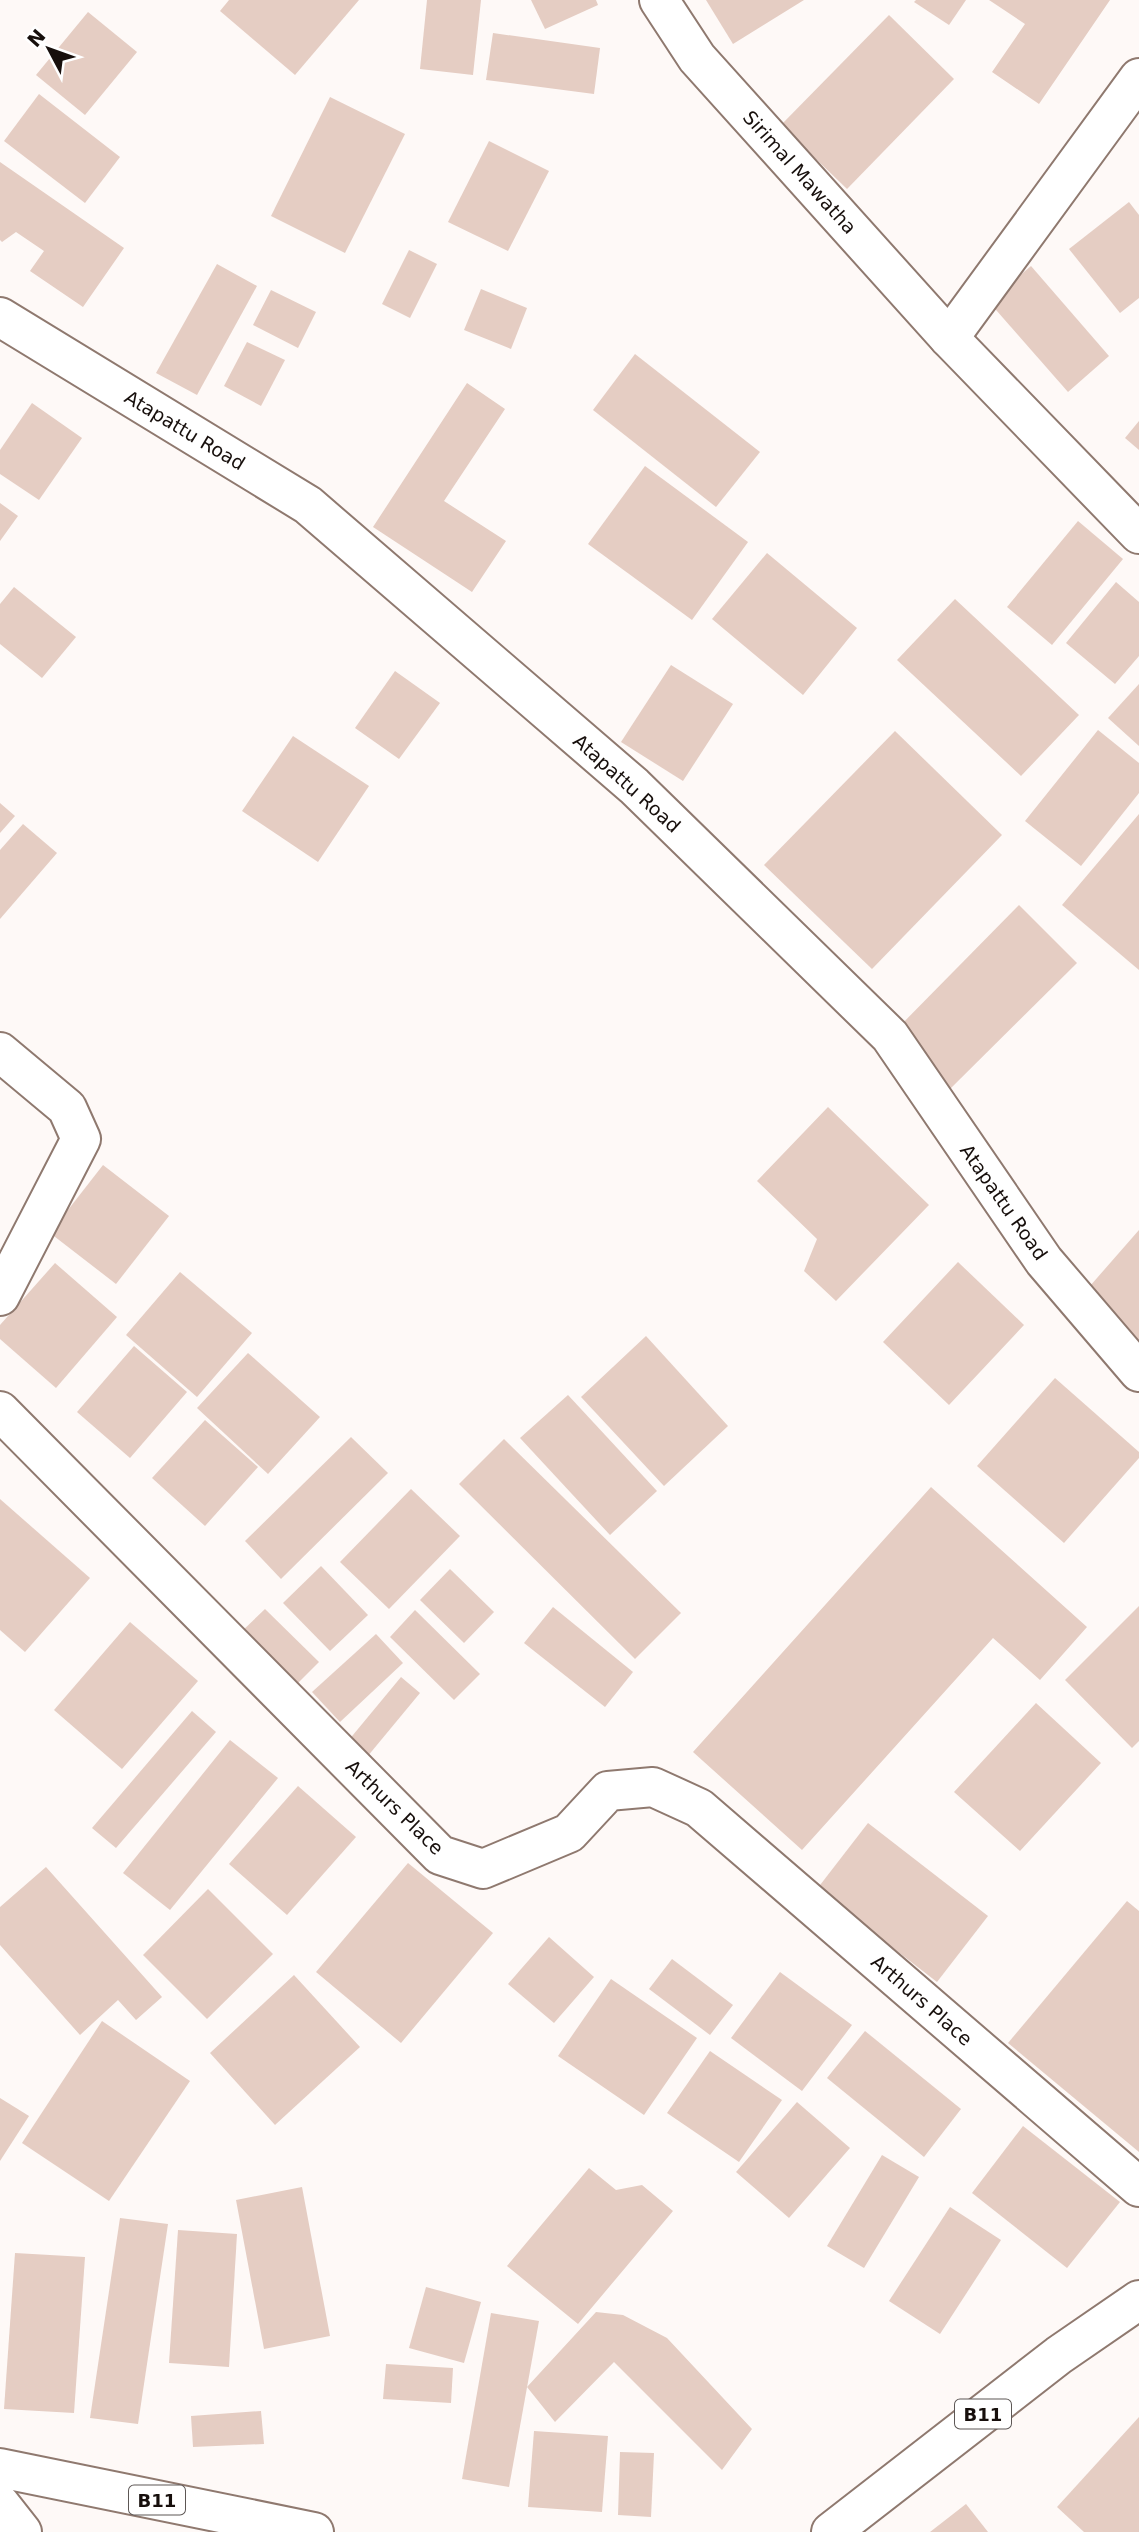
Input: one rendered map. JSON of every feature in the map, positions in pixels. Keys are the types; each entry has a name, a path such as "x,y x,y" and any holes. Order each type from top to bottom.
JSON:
{"street":[{"name":"Sirimal Mawatha","path":"659,0 697,58 949,338 1139,534"},
{"path":"949,338 1139,78"},
{"name":"Atapattu Road","path":"0,317 308,505 634,786 890,1036 1044,1261 1139,1372"},
{"path":"0,1052 67,1108 81,1139 0,1296"},
{"name":"Arthurs Place","path":"0,1411 440,1855 483,1869 569,1833 608,1791 653,1787 699,1808 1139,2187"},
{"name":"B11","path":"831,2532 1059,2355 1139,2300"},
{"name":"B11","path":"0,2468 314,2532"},
{"path":"0,2504 22,2532"}],"building":[{"path":"229,0 359,0 295,75 220,11"},
{"path":"427,0 481,0 473,75 420,69"},
{"path":"531,0 596,0 598,5 545,29"},
{"path":"706,0 804,0 733,44"},
{"path":"966,0 949,25 914,2"},
{"path":"989,0 1110,0 1039,104 992,72 1025,24"},
{"path":"88,12 137,52 85,115 36,75"},
{"path":"889,15 954,79 847,189 781,125"},
{"path":"493,33 600,48 594,94 486,80"},
{"path":"39,94 120,157 85,203 4,141"},
{"path":"330,97 405,134 345,253 271,216"},
{"path":"489,141 549,171 508,251 448,222"},
{"path":"0,162 124,248 83,307 30,271 44,251 16,232 2,242 0,240"},
{"path":"1129,202 1139,215 1139,298 1120,313 1069,249"},
{"path":"409,250 437,264 410,318 382,304"},
{"path":"217,264 257,286 197,395 156,373"},
{"path":"1031,266 1109,356 1068,392 989,302"},
{"path":"481,289 527,308 511,349 464,330"},
{"path":"271,290 316,312 298,348 253,325"},
{"path":"247,342 285,360 261,406 224,386"},
{"path":"635,354 760,452 716,507 593,410"},
{"path":"467,383 505,409 444,501 506,541 472,592 373,527"},
{"path":"32,403 82,438 39,500 0,474 0,450"},
{"path":"1139,421 1139,450 1125,438"},
{"path":"645,466 748,542 692,620 588,544"},
{"path":"0,503 18,516 0,541"},
{"path":"1078,521 1123,559 1052,645 1007,607"},
{"path":"767,553 857,628 803,695 712,619"},
{"path":"1116,582 1139,602 1139,656 1115,684 1066,643"},
{"path":"14,587 76,637 42,678 0,644 0,604"},
{"path":"955,599 1079,715 1021,776 897,660"},
{"path":"671,665 733,704 683,781 621,742"},
{"path":"395,671 440,703 399,759 355,728"},
{"path":"1139,684 1139,746 1108,718"},
{"path":"1098,730 1139,763 1139,793 1081,866 1025,821"},
{"path":"895,731 1002,835 872,969 764,865"},
{"path":"293,736 369,786 318,862 242,811"},
{"path":"0,803 15,816 0,833"},
{"path":"1139,814 1139,970 1062,905"},
{"path":"23,824 57,853 0,919 0,850"},
{"path":"1019,905 1077,963 947,1092 890,1036"},
{"path":"828,1107 929,1205 836,1301 804,1271 817,1239 757,1181"},
{"path":"103,1165 169,1216 116,1284 50,1233"},
{"path":"1139,1230 1139,1344 1083,1294"},
{"path":"958,1262 1024,1325 949,1405 883,1342"},
{"path":"55,1263 117,1317 56,1388 0,1339 0,1325"},
{"path":"180,1272 252,1333 197,1397 126,1335"},
{"path":"646,1336 728,1426 664,1486 581,1397"},
{"path":"134,1346 187,1392 130,1458 77,1412"},
{"path":"248,1353 320,1417 268,1474 197,1408"},
{"path":"1055,1378 1139,1452 1139,1458 1064,1543 977,1466"},
{"path":"568,1395 657,1491 610,1535 520,1438"},
{"path":"205,1420 258,1467 205,1526 152,1478"},
{"path":"351,1437 388,1473 281,1579 245,1541"},
{"path":"504,1439 681,1613 635,1659 459,1484"},
{"path":"931,1487 1087,1627 1040,1680 993,1638 802,1850 693,1752"},
{"path":"411,1489 460,1536 389,1609 340,1562"},
{"path":"0,1499 90,1578 25,1652 0,1630"},
{"path":"321,1566 368,1615 330,1651 283,1603"},
{"path":"450,1569 494,1612 464,1643 420,1600"},
{"path":"1139,1606 1139,1741 1132,1748 1065,1680"},
{"path":"553,1607 633,1672 605,1707 524,1643"},
{"path":"265,1609 319,1662 294,1687 239,1634"},
{"path":"415,1610 480,1674 454,1700 390,1637"},
{"path":"130,1622 198,1681 122,1769 54,1710"},
{"path":"376,1634 403,1663 340,1722 312,1692"},
{"path":"401,1677 420,1693 367,1757 348,1741"},
{"path":"1036,1703 1101,1763 1020,1851 954,1792"},
{"path":"192,1711 216,1732 116,1848 92,1828"},
{"path":"230,1740 278,1778 170,1910 123,1873"},
{"path":"298,1786 356,1837 287,1915 229,1864"},
{"path":"868,1823 988,1916 937,1982 817,1889"},
{"path":"408,1863 493,1933 401,2043 316,1972"},
{"path":"46,1867 162,1997 136,2020 118,2000 80,2035 0,1945 0,1907"},
{"path":"208,1889 273,1954 207,2019 143,1955"},
{"path":"1127,1901 1139,1911 1139,2152 1008,2043"},
{"path":"549,1937 594,1977 554,2023 508,1984"},
{"path":"672,1959 733,2005 710,2035 649,1989"},
{"path":"780,1972 852,2025 802,2091 731,2038"},
{"path":"294,1975 360,2047 275,2125 210,2053"},
{"path":"611,1979 697,2038 644,2115 558,2056"},
{"path":"102,2021 190,2081 109,2201 22,2143"},
{"path":"865,2031 961,2109 924,2157 827,2078"},
{"path":"710,2051 782,2100 739,2162 667,2113"},
{"path":"0,2098 29,2116 0,2161"},
{"path":"797,2102 850,2148 789,2218 736,2172"},
{"path":"1023,2126 1120,2202 1067,2268 972,2193"},
{"path":"882,2155 919,2177 864,2268 827,2246"},
{"path":"589,2168 616,2190 642,2185 673,2211 578,2324 507,2266"},
{"path":"302,2187 330,2336 264,2349 236,2200"},
{"path":"950,2207 1001,2240 940,2334 889,2301"},
{"path":"120,2218 168,2224 138,2424 90,2418"},
{"path":"178,2230 237,2234 229,2367 169,2363"},
{"path":"15,2253 85,2257 74,2413 4,2409"},
{"path":"426,2287 481,2302 464,2363 409,2348"},
{"path":"596,2312 623,2315 667,2338 752,2429 722,2470 614,2362 555,2422 527,2387"},
{"path":"491,2313 539,2321 509,2487 462,2479"},
{"path":"386,2364 453,2368 451,2403 383,2399"},
{"path":"261,2411 264,2444 193,2447 191,2416"},
{"path":"1139,2417 1139,2532 1084,2532 1057,2507"},
{"path":"534,2431 608,2436 602,2512 528,2507"},
{"path":"620,2452 654,2453 651,2517 618,2515"},
{"path":"966,2504 988,2532 930,2532"}]}
